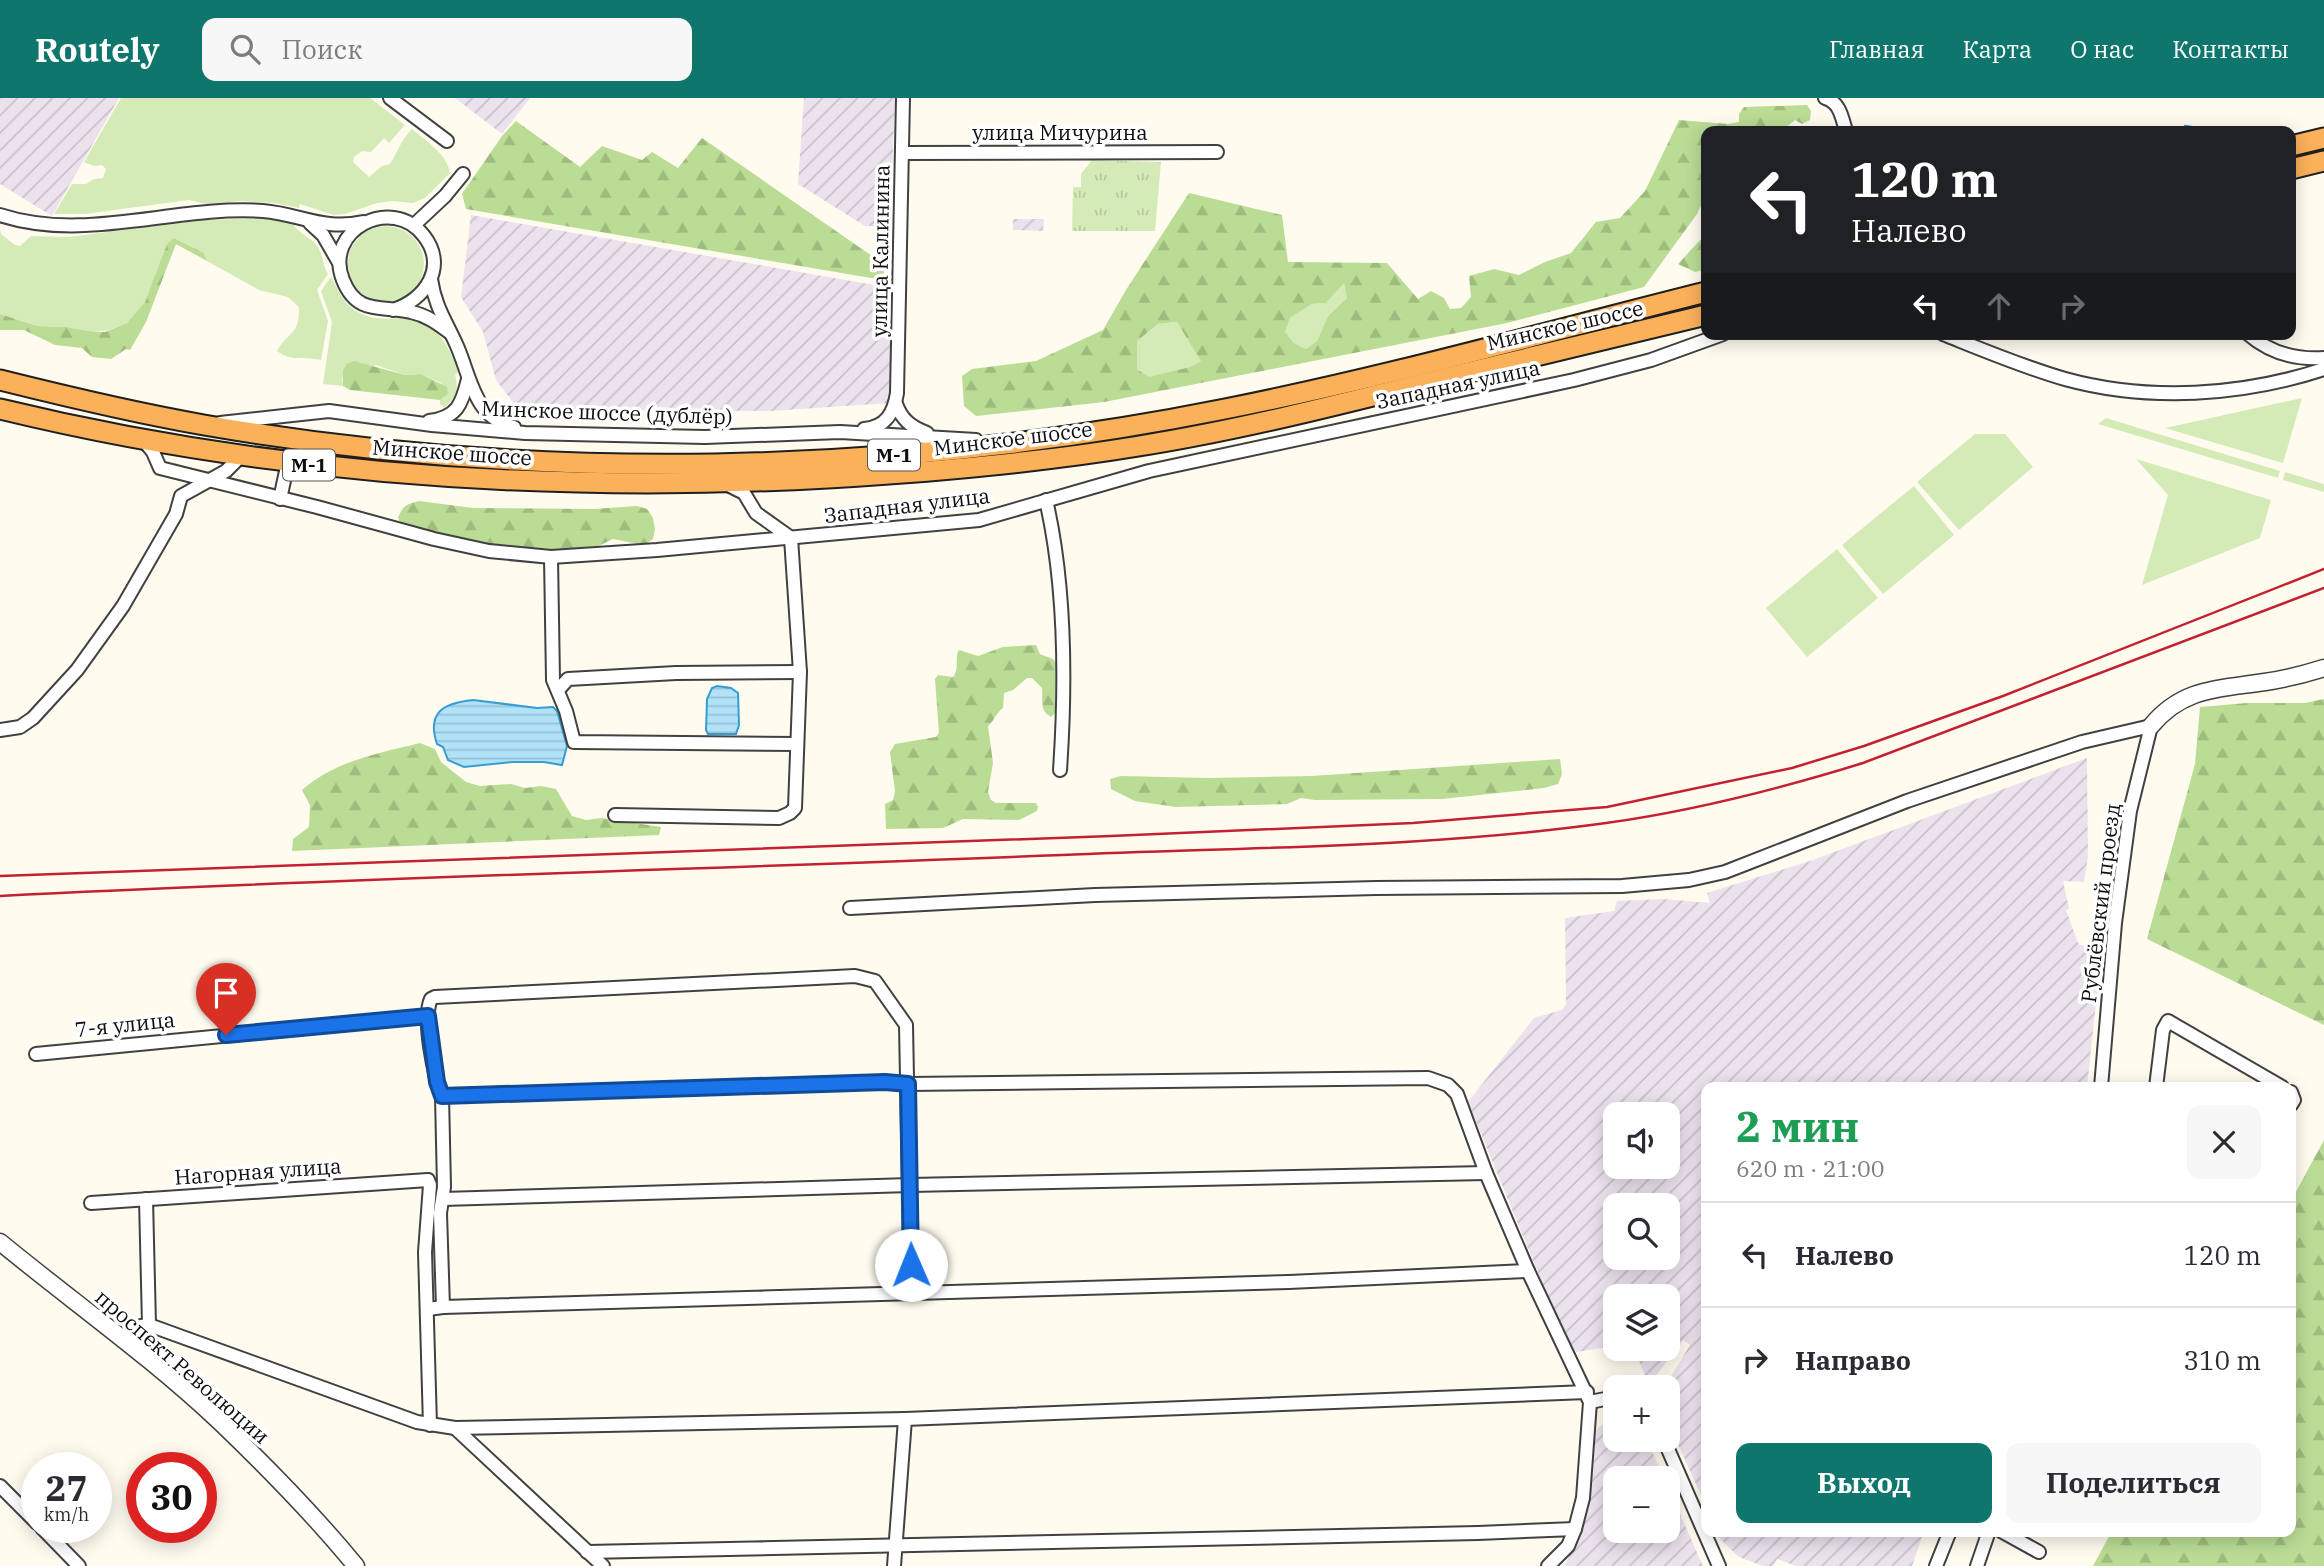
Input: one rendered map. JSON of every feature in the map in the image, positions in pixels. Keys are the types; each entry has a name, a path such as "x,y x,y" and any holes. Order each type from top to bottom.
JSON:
{"highway":[{"path":"2296,145 2324,138"},
{"path":"2296,168 2323,161"},
{"name":"Минское шоссе","path":"202,425 305,441 419,454 516,460 622,464 779,462 895,455 1094,432 1237,407 1701,293"},
{"name":"Минское шоссе","path":"0,409 144,441 339,468 626,485 725,484 981,467 1144,445 1294,414 1701,317"},
{"name":"М-1","path":"0,380 84,401 202,425"}],"street":[{"path":"390,98 447,141"},
{"name":"улица Калинина","path":"896,404 903,98"},
{"path":"1825,98 1832,100 1839,109 1844,126"},
{"name":"улица Мичурина","path":"902,153 1217,152"},
{"path":"2296,175 2323,161"},
{"path":"414,225 446,196 463,174"},
{"path":"0,215 48,225 80,226 200,211 276,212 328,226 389,216 402,219 414,225 425,236 432,251 433,267 431,279 424,292 408,305 393,310"},
{"path":"304,219 323,235 340,264"},
{"path":"363,222 346,240 340,264 342,279 356,298 377,309 420,314 449,332"},
{"path":"431,279 437,310 456,344 468,379 482,407 504,424 539,432"},
{"name":"Западная улица","path":"144,441 153,452 160,468 434,539 489,551 551,557 657,550 979,520 1149,471 1574,380 1651,360 1706,340"},
{"path":"1959,340 2066,379 2113,389 2161,394 2247,388 2324,371"},
{"path":"2256,340 2286,356 2324,358"},
{"path":"419,421 441,419 452,413 460,405 468,379"},
{"path":"840,432 874,428 886,422 896,404"},
{"path":"896,404 899,413 913,428 941,438"},
{"name":"Минское шоссе (дублёр)","path":"202,425 329,411 419,421 432,425 593,436 705,437 840,432 1012,442"},
{"path":"0,730 20,727 33,718 77,670 123,606 176,514 181,496 226,471 241,456"},
{"path":"280,499 288,462"},
{"path":"615,815 779,818 790,813 796,800 800,672 791,538 755,513 744,493 725,484"},
{"path":"1046,500 1060,587 1060,770"},
{"path":"551,557 553,680 566,711 574,742 797,744"},
{"path":"850,908 1095,895 1376,888 1622,886 1689,880 1725,872 1907,801 2082,742 2151,726 2163,711 2193,695 2221,687 2297,676 2324,668"},
{"path":"558,690 568,680 676,673 800,672"},
{"name":"Рублёвский проезд","path":"2101,1082 2115,923 2130,811 2151,726"},
{"path":"443,1307 440,1213 444,1187 442,1096 437,1082 428,1016 428,1006 435,997 855,976 875,981 906,1025 911,1291"},
{"name":"7-я улица","path":"36,1054 428,1016"},
{"path":"2157,1082 2163,1030 2168,1021 2273,1082"},
{"path":"442,1096 885,1082 908,1084 1428,1078 1448,1085 1457,1094 1486,1173 1528,1271 1588,1397 1583,1498 1568,1546 1548,1566"},
{"path":"443,1199 910,1185 1486,1173"},
{"name":"Нагорная улица","path":"91,1203 428,1180 430,1185 425,1252 428,1309"},
{"path":"146,1199 149,1325"},
{"name":"проспект Революции","path":"0,1242 125,1342 219,1422 313,1517 356,1566"},
{"path":"430,1425 428,1309 911,1291 1289,1282 1528,1271"},
{"path":"125,1342 141,1326 149,1325 183,1335 417,1422 455,1428 905,1419 1603,1397"},
{"path":"894,1566 905,1419"},
{"path":"455,1428 603,1566"},
{"path":"1669,1452 1701,1525"},
{"path":"0,1486 21,1507"},
{"path":"587,1552 1575,1529"},
{"path":"1706,1537 1719,1566"},
{"path":"1936,1566 1948,1537"},
{"path":"1977,1566 1987,1537"},
{"path":"2012,1537 2039,1552"},
{"path":"57,1543 79,1566"}],"shaded area":[{"path":"0,98 119,98 52,216 0,184"},
{"path":"455,98 530,98 502,134"},
{"path":"804,98 895,98 890,226 865,226 798,184"},
{"path":"471,215 892,288 890,403 770,411 530,410 515,405 496,380 483,332 461,297"},
{"path":"1013,219 1044,219 1043,231 1013,230"},
{"path":"2087,758 2088,857 2084,882 2063,881 2069,909 2066,910 2078,943 2102,948 2088,1082 1701,1082 1701,1495 1680,1449 1680,1375 1672,1375 1690,1345 1683,1340 1680,1344 1680,1284 1603,1284 1603,1348 1577,1352 1572,1350 1468,1102 1534,1018 1562,1010 1566,1004 1565,918 1614,911 1617,901 1663,899 1710,903 1707,893 1810,861"},
{"path":"1639,1361 1667,1361 1657,1375 1645,1375"},
{"path":"1603,1425 1603,1452 1652,1452 1658,1466 1603,1466 1603,1543 1680,1543 1680,1514 1703,1566 1564,1566 1581,1534 1594,1432"},
{"path":"1718,1537 1922,1537 1912,1566 1796,1566 1777,1559 1773,1566 1763,1566 1739,1557"}],"green space":[{"path":"121,98 370,98 405,125 389,143 384,138 371,152 362,151 354,157 353,162 369,177 382,166 390,164 412,129 440,154 450,173 425,198 413,203 377,203 345,214 334,215 300,204 299,208 274,203 242,201 206,204 189,200 85,214 54,214 72,184 86,184 103,178 106,169 102,165 94,166 84,162"},
{"path":"1807,105 1811,111 1810,120 1802,124 1795,120 1788,126 1701,126 1701,206 1644,287 1507,323 1104,402 976,416 964,406 962,376 972,369 1036,361 1103,330 1189,193 1282,215 1288,262 1387,263 1418,299 1431,291 1444,298 1450,309 1461,308 1471,297 1469,276 1494,269 1519,275 1571,253 1596,222 1620,218 1645,191 1679,120 1728,124 1739,122 1739,114 1744,107","holes":["1344,283 1347,298 1328,316 1317,341 1306,349 1294,343 1285,332 1290,318 1312,304 1326,303","1177,322 1201,361 1190,367 1149,377 1137,369 1137,341 1158,324"]},
{"path":"516,121 580,167 602,146 642,160 652,152 678,168 702,138 885,265 883,280 466,209 462,194 502,136"},
{"path":"1092,160 1161,162 1155,231 1072,231 1073,187 1081,187 1081,174"},
{"path":"263,218 293,224 320,250 328,274 317,290 328,321 321,360 293,358 277,351 298,323 299,307 288,297 259,290 207,261 204,253 174,238 165,248 143,306 127,323 95,332 37,326 0,314 0,229 1,234 20,246 31,236 68,237 202,220"},
{"path":"386,226 401,229 413,237 421,249 424,264 421,279 413,291 401,299 386,302 371,299 359,291 351,279 348,264 351,249 359,237 371,229"},
{"path":"174,238 204,253 207,261 176,244 146,322 130,350 126,349 111,359 92,357 82,348 55,345 24,330 0,330 0,314 37,326 95,332 105,332 127,323 145,302 167,244"},
{"path":"1701,240 1701,270 1695,272 1678,264"},
{"path":"331,277 345,302 358,312 375,318 411,319 430,327 438,334 450,351 458,372 455,375 456,393 448,404 444,407 440,404 440,400 448,394 441,383 421,374 405,375 376,365 342,378 343,386 323,384 332,322 321,291"},
{"path":"1344,282 1347,298 1328,316 1317,341 1306,349 1294,343 1285,332 1290,318 1312,304 1326,303"},
{"path":"1177,322 1202,361 1150,378 1137,369 1137,341 1158,324"},
{"path":"354,361 405,375 421,374 447,387 448,394 440,400 350,390 343,386 343,370 347,364"},
{"path":"2302,398 2283,463 2165,428"},
{"path":"2106,418 2280,471 2278,478 2098,424"},
{"path":"1975,434 2005,434 2033,467 1959,530 1917,482"},
{"path":"2136,459 2271,500 2260,538 2142,585 2168,495"},
{"path":"2285,472 2324,484 2324,492 2283,480"},
{"path":"1914,486 1954,535 1883,594 1842,545"},
{"path":"419,501 473,508 594,509 637,506 647,509 653,518 655,529 653,539 644,545 613,539 590,550 549,552 486,546 402,526 398,518 403,508"},
{"path":"1837,549 1878,598 1807,657 1766,608"},
{"path":"1036,645 1040,654 1056,663 1055,713 1051,717 1045,711 1042,688 1032,678 1027,678 1013,690 1004,693 1003,708 988,726 993,763 988,792 991,800 996,803 1036,803 1037,811 1019,820 963,819 943,828 886,829 885,804 893,800 895,791 890,752 895,744 936,737 939,733 935,679 938,675 953,677 959,650 978,656 1003,647"},
{"path":"2324,699 2324,1025 2147,939 2195,764 2200,707 2247,703 2305,703"},
{"path":"420,743 435,749 441,762 466,782 480,786 511,784 525,788 541,786 556,789 572,816 586,820 601,818 661,827 659,835 292,851 293,839 309,827 310,805 302,790 343,765"},
{"path":"1560,759 1562,774 1558,784 1544,788 1442,799 1301,798 1287,804 1176,807 1135,801 1111,789 1110,779 1121,776 1312,776"},
{"path":"2324,1140 2324,1566 2093,1566 2109,1537 2296,1537 2296,1192"}],"water":[{"path":"712,688 731,688 738,693 739,725 736,734 708,734 706,730 707,699"},
{"path":"473,700 537,708 553,707 557,711 567,746 562,765 512,762 464,767 448,760 443,747 437,744 434,733 436,716 446,707"}],"railway":[{"path":"0,876 1111,836 1413,823 1607,807 1792,768 1864,746 2003,696 2324,569"},
{"path":"0,896 1402,842 1606,823 1736,798 1863,763 2324,588"}],"route":[{"path":"226,1035 428,1016 437,1082 442,1096 885,1082 908,1084 911,1265"}]}
